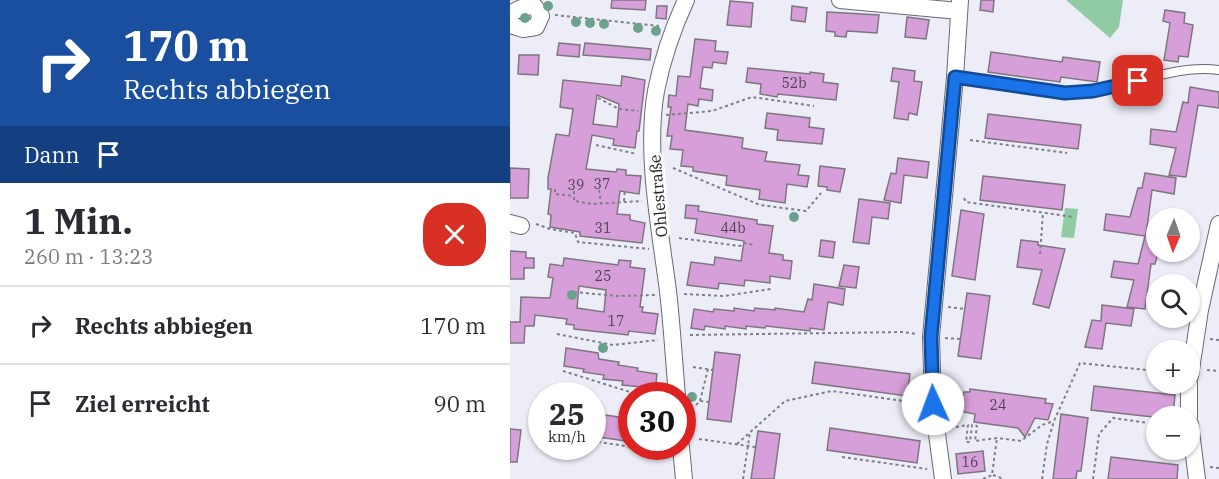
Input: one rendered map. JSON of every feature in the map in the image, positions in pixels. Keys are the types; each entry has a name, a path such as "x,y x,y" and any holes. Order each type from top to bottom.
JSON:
{"street":[{"name":"Ohlestraße","path":"676,382 653,137 656,92 660,75 686,0"},
{"path":"840,0 960,5 931,337 933,404 942,475"},
{"path":"510,14 524,6 529,6 539,11 541,16 536,27 530,29 510,25"},
{"path":"1197,340 1200,310 1219,224"},
{"path":"680,460 684,479"},
{"path":"1195,460 1197,479"}],"lane":[{"path":"955,77 1065,93 1093,91 1184,71 1219,70"}],"path":[{"path":"541,16 554,15 665,27"},
{"path":"598,98 619,109 646,112"},
{"path":"661,115 712,111 752,98 814,106"},
{"path":"970,140 1068,153"},
{"path":"596,145 646,155"},
{"path":"673,168 760,204 806,211 821,193"},
{"path":"555,189 555,194 574,196"},
{"path":"624,202 625,189"},
{"path":"599,190 602,204"},
{"path":"574,191 574,201 602,204 650,200"},
{"path":"964,198 966,202 1074,218"},
{"path":"1040,254 1043,213"},
{"path":"516,225 538,224 550,230 575,233 578,242 655,250"},
{"path":"679,238 740,246 744,243 755,244"},
{"path":"675,294 724,296 771,289"},
{"path":"574,292 617,296 661,295"},
{"path":"945,307 965,309"},
{"path":"690,335 903,332 923,335"},
{"path":"557,334 613,345 665,339"},
{"path":"943,338 960,339"},
{"path":"1042,479 1047,444 1054,421 1080,363 1146,370"},
{"path":"693,367 713,370"},
{"path":"696,405 700,401 708,369"},
{"path":"562,371 618,388"},
{"path":"1200,372 1219,371"},
{"path":"737,444 785,401 832,391 924,404"},
{"path":"700,401 709,402"},
{"path":"1093,479 1099,434 1113,418 1146,423"},
{"path":"949,428 968,425 966,442 970,442 972,425 977,426 975,441 997,438 1021,441 1042,425 1054,421"},
{"path":"743,479 750,432"},
{"path":"992,475 997,438"},
{"path":"699,439 755,447"},
{"path":"842,458 942,475"},
{"path":"983,479 992,475 1004,479"}],"green space":[{"path":"1066,0 1123,0 1119,27 1110,38"},
{"path":"1065,208 1078,209 1074,238 1061,237"}],"building":[{"path":"612,0 646,0 645,10 611,8"},
{"path":"981,0 994,0 993,12 980,10"},
{"path":"730,1 753,3 751,27 727,25"},
{"path":"657,6 667,6 666,19 656,18"},
{"path":"792,6 807,8 805,22 791,20"},
{"path":"1165,10 1185,13 1184,23 1193,25 1188,57 1179,56 1178,62 1164,60 1170,23 1163,21"},
{"path":"827,12 879,15 877,33 847,31 846,37 835,36 835,32 826,31"},
{"path":"907,17 929,20 926,39 905,37"},
{"path":"695,39 716,41 715,51 728,52 726,64 713,62 712,68 703,67 700,88 713,90 712,101 699,99 698,106 688,104 685,130 743,138 742,148 767,152 765,161 800,165 798,175 809,176 807,187 787,184 785,203 759,199 760,190 726,185 727,176 693,171 693,167 681,166 683,150 670,149 672,136 667,136 671,107 668,107 669,95 676,96 678,76 690,77"},
{"path":"559,43 580,45 579,57 557,55"},
{"path":"585,43 651,49 650,60 583,55"},
{"path":"991,52 1062,62 1063,57 1100,62 1097,82 1061,77 1060,82 988,72"},
{"path":"519,55 539,55 538,75 518,74"},
{"path":"748,68 824,74 823,82 838,84 836,100 760,94 761,84 746,82"},
{"path":"893,68 915,71 914,81 922,82 917,115 909,113 908,120 894,118 899,82 891,81"},
{"path":"622,76 645,80 635,148 613,145 614,139 592,135 586,169 616,172 617,169 626,170 626,175 641,176 639,194 620,191 617,214 630,215 630,220 645,223 642,243 580,236 580,232 550,227 551,215 548,214 551,189 548,189 548,178 556,134 569,136 573,109 560,107 563,80 621,86","holes":["597,95 619,104 617,127 593,124"]},
{"path":"1190,87 1219,92 1219,108 1198,105 1186,177 1169,175 1176,148 1150,144 1151,129 1176,132 1183,102 1188,103"},
{"path":"767,113 810,118 809,127 824,129 822,144 777,140 778,130 765,128"},
{"path":"988,114 1081,125 1078,149 985,138"},
{"path":"898,158 929,162 927,178 904,175 901,203 884,200 891,173 896,174"},
{"path":"820,166 845,169 840,192 818,186"},
{"path":"510,168 529,169 528,198 510,198"},
{"path":"1145,173 1176,178 1174,194 1152,190 1150,208 1146,208 1146,262 1156,262 1151,264 1150,274 1146,274 1145,309 1127,307 1134,280 1111,277 1114,261 1138,264 1145,236 1104,230 1106,214 1130,217 1138,188 1142,188"},
{"path":"983,176 1065,185 1062,210 980,200"},
{"path":"859,199 890,203 888,219 872,217 869,244 853,242"},
{"path":"686,205 699,206 698,211 757,220 757,224 773,226 769,253 783,255 783,260 792,261 790,279 770,276 770,283 745,280 744,286 719,283 718,289 687,285 691,262 714,265 715,257 741,261 744,241 695,233 697,219 685,218"},
{"path":"961,210 984,214 975,280 952,276"},
{"path":"821,240 835,242 833,258 819,256"},
{"path":"1021,240 1065,249 1049,308 1033,304 1042,270 1017,267"},
{"path":"510,251 526,252 526,258 534,258 534,268 524,268 524,279 510,279"},
{"path":"564,258 618,265 619,260 631,261 630,267 645,269 640,307 643,307 642,312 658,314 655,334 629,331 628,335 574,329 574,325 566,324 567,319 535,315 534,326 525,326 524,343 510,343 510,322 520,322 521,297 550,298 553,278 548,277 550,264 563,266","holes":["579,286 606,290 604,312 577,308"]},
{"path":"844,265 859,267 856,288 839,286"},
{"path":"814,284 845,289 843,305 828,302 824,330 810,328 810,331 766,326 765,328 746,326 746,329 725,326 725,329 705,326 704,330 691,328 694,309 713,312 714,309 734,311 734,308 754,311 755,308 775,310 775,308 804,312 808,299 812,300"},
{"path":"967,293 990,296 981,359 958,356"},
{"path":"1102,305 1134,309 1131,326 1106,323 1102,349 1085,347 1092,320 1101,321"},
{"path":"566,348 598,353 599,359 638,368 637,371 657,374 656,382 623,382 603,379 604,375 564,366"},
{"path":"715,352 740,355 731,422 707,419"},
{"path":"815,362 910,374 907,396 812,383"},
{"path":"1094,386 1146,392 1146,394 1175,395 1174,406 1146,406 1146,416 1091,410"},
{"path":"970,389 1046,399 1045,403 1053,404 1048,420 1035,418 1025,437 1018,428 974,422 975,414 953,410 955,397 962,398 964,392 970,392"},
{"path":"1061,414 1088,418 1081,471 1077,471 1076,479 1053,479"},
{"path":"606,415 618,417 618,440 606,438"},
{"path":"830,428 920,441 917,463 827,450"},
{"path":"510,429 521,430 517,462 510,462"},
{"path":"758,431 780,434 774,479 751,479"},
{"path":"983,451 985,471 958,474 956,454"},
{"path":"1111,457 1178,465 1177,479 1108,479"}],"route":[{"path":"933,404 931,337 955,77 1065,93 1093,91 1138,81"}]}
